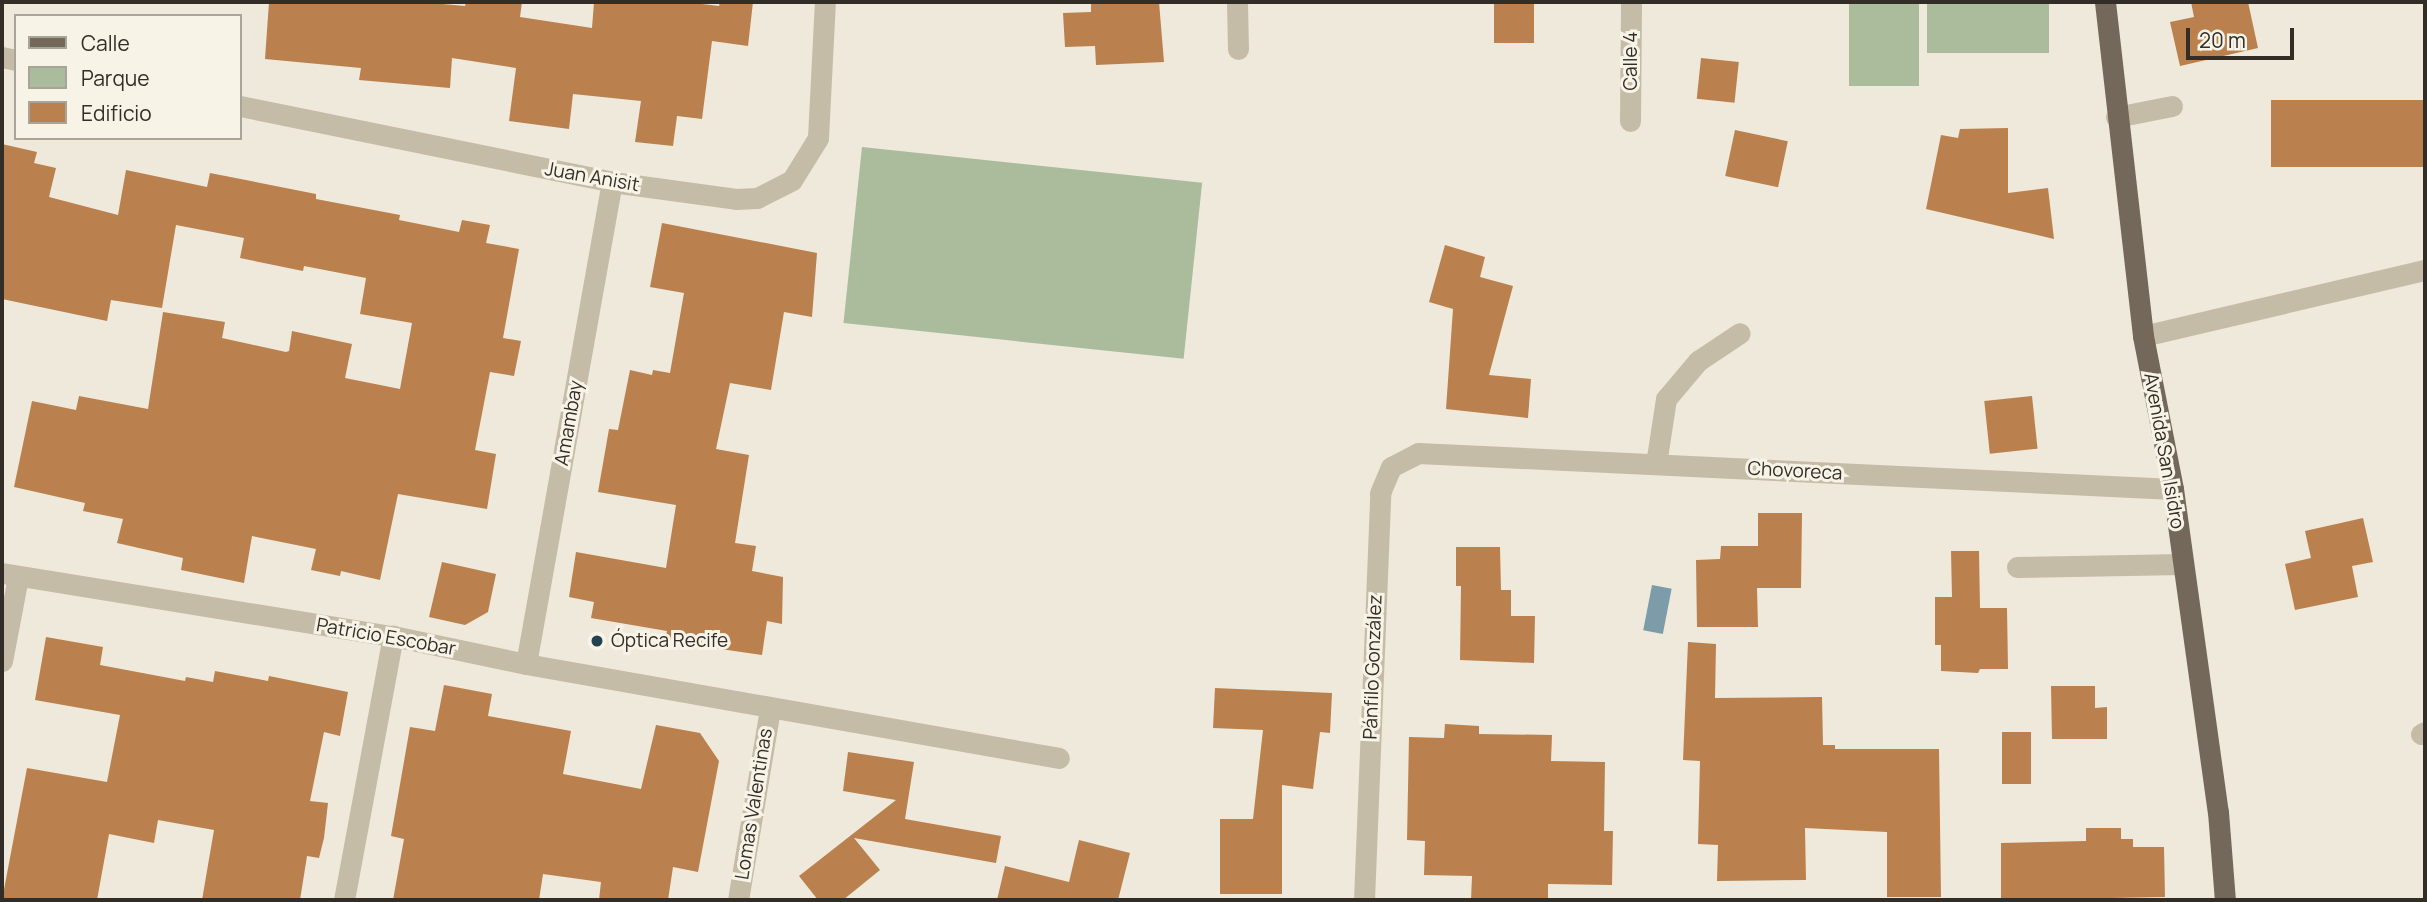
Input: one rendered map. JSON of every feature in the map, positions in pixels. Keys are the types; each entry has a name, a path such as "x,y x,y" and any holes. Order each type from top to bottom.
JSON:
{"main road":[{"name":"Avenida San Isidro","path":"2105,2 2143,336 2173,489 2218,812 2225,900"}],"street":[{"name":"Juan Anisit","path":"242,106 612,182 736,199 757,198 792,180 818,138 826,34 825,2"},
{"path":"1237,2 1238,49"},
{"name":"Calle 4","path":"1630,121 1631,2"},
{"path":"2116,117 2172,106"},
{"name":"Amambay","path":"526,664 612,182"},
{"path":"2143,336 2425,270"},
{"path":"1656,464 1666,399 1698,361 1740,333"},
{"name":"Chovoreca","path":"1418,453 2173,489"},
{"name":"Pánfilo González","path":"1364,900 1380,493 1391,467 1418,453"},
{"path":"2017,567 2183,564"},
{"path":"2,661 10,575"},
{"name":"Patricio Escobar","path":"10,575 393,636 526,664 1059,758"},
{"path":"344,900 393,636"},
{"name":"Lomas Valentinas","path":"738,900 770,708"}],"green space":[{"path":"1849,2 1919,2 1919,86 1849,86"},
{"path":"1927,2 2049,2 2049,53 1927,53"},
{"path":"862,147 1202,183 1184,359 843,323"}],"water":[{"path":"1652,585 1672,589 1663,634 1643,630"}],"building":[{"path":"269,2 420,2 465,6 466,2 522,2 520,17 592,28 594,2 685,2 719,6 720,2 753,2 748,46 712,41 702,119 677,116 673,146 635,142 641,101 573,94 569,129 509,121 516,68 452,58 450,88 359,80 361,68 265,59"},
{"path":"1091,2 1159,2 1164,62 1096,65 1095,46 1065,47 1063,13 1091,12"},
{"path":"1494,2 1534,2 1534,43 1494,43"},
{"path":"2191,2 2248,2 2258,48 2180,66 2170,22 2194,17"},
{"path":"1701,58 1739,62 1735,103 1697,99"},
{"path":"2271,100 2425,100 2425,167 2271,167"},
{"path":"2008,128 2008,193 2048,188 2054,239 1926,209 1941,135 1958,138 1960,129"},
{"path":"1735,130 1788,141 1778,187 1725,176"},
{"path":"2,144 37,152 34,163 56,168 49,197 118,215 126,170 207,187 210,173 316,194 316,199 400,215 399,220 459,232 462,220 490,225 486,243 519,249 503,338 521,341 514,376 490,372 475,450 496,454 487,509 398,494 380,580 341,571 340,576 311,570 316,549 252,536 244,583 181,570 183,558 117,543 123,519 83,511 85,503 14,487 32,401 76,410 79,396 148,409 163,312 225,322 222,338 286,352 289,351 292,331 352,344 345,378 400,389 412,323 360,314 366,278 304,266 303,271 240,258 244,238 176,225 162,308 111,300 107,321 2,299"},
{"path":"662,223 817,253 812,317 784,312 771,390 730,383 716,449 749,455 735,543 756,546 752,571 783,577 782,624 767,621 762,655 665,641 667,631 591,618 594,602 569,597 576,552 666,568 676,505 598,492 609,429 618,430 630,370 652,375 653,370 670,373 684,293 650,287"},
{"path":"1445,245 1485,257 1480,277 1513,286 1489,375 1531,379 1528,418 1446,409 1453,309 1429,302"},
{"path":"2032,396 2038,449 1990,454 1984,401"},
{"path":"1758,513 1802,513 1801,588 1757,588 1758,627 1697,627 1696,560 1720,559 1721,546 1758,546"},
{"path":"2363,518 2373,562 2352,566 2358,597 2295,610 2285,564 2311,558 2305,531"},
{"path":"1456,547 1500,547 1501,590 1511,590 1511,616 1535,616 1534,663 1460,660 1461,586 1456,586"},
{"path":"1951,551 1979,551 1980,608 2007,608 2008,669 1980,669 1978,673 1941,671 1941,645 1935,645 1935,597 1952,597"},
{"path":"442,562 496,574 488,612 465,625 429,617"},
{"path":"46,637 103,647 100,665 185,681 186,677 213,682 215,671 268,681 269,676 348,692 340,736 324,732 310,801 328,803 324,838 319,858 307,856 300,900 202,900 214,830 158,820 154,843 109,834 97,900 2,900 27,768 107,782 120,715 35,700"},
{"path":"1688,642 1716,644 1715,698 1822,697 1823,745 1835,745 1835,749 1939,749 1941,897 1887,897 1887,832 1805,828 1806,880 1717,881 1718,845 1698,844 1700,761 1683,760"},
{"path":"444,685 492,694 488,716 571,731 563,774 641,789 656,725 700,733 719,761 698,872 673,867 668,900 599,900 601,882 543,874 539,900 393,900 404,839 391,836 410,727 435,731"},
{"path":"2051,686 2095,686 2095,708 2107,707 2107,739 2052,739"},
{"path":"1215,688 1332,693 1330,733 1320,732 1313,789 1282,785 1282,894 1220,894 1220,819 1253,819 1263,730 1213,728"},
{"path":"1445,724 1479,726 1479,734 1552,735 1551,761 1605,762 1604,831 1613,831 1612,885 1548,884 1548,900 1471,900 1472,876 1424,875 1425,841 1407,840 1409,737 1444,738"},
{"path":"2002,732 2031,732 2031,784 2002,784"},
{"path":"848,752 914,762 905,819 1001,836 996,863 854,838 880,870 843,900 818,900 799,876 896,800 843,791"},
{"path":"2086,828 2121,828 2121,839 2133,839 2133,847 2164,847 2165,897 2001,900 2001,843 2086,841"},
{"path":"1079,840 1130,853 1118,900 997,900 1005,866 1069,882"}],"place":[{"name":"Óptica Recife","path":"597,641"}]}
